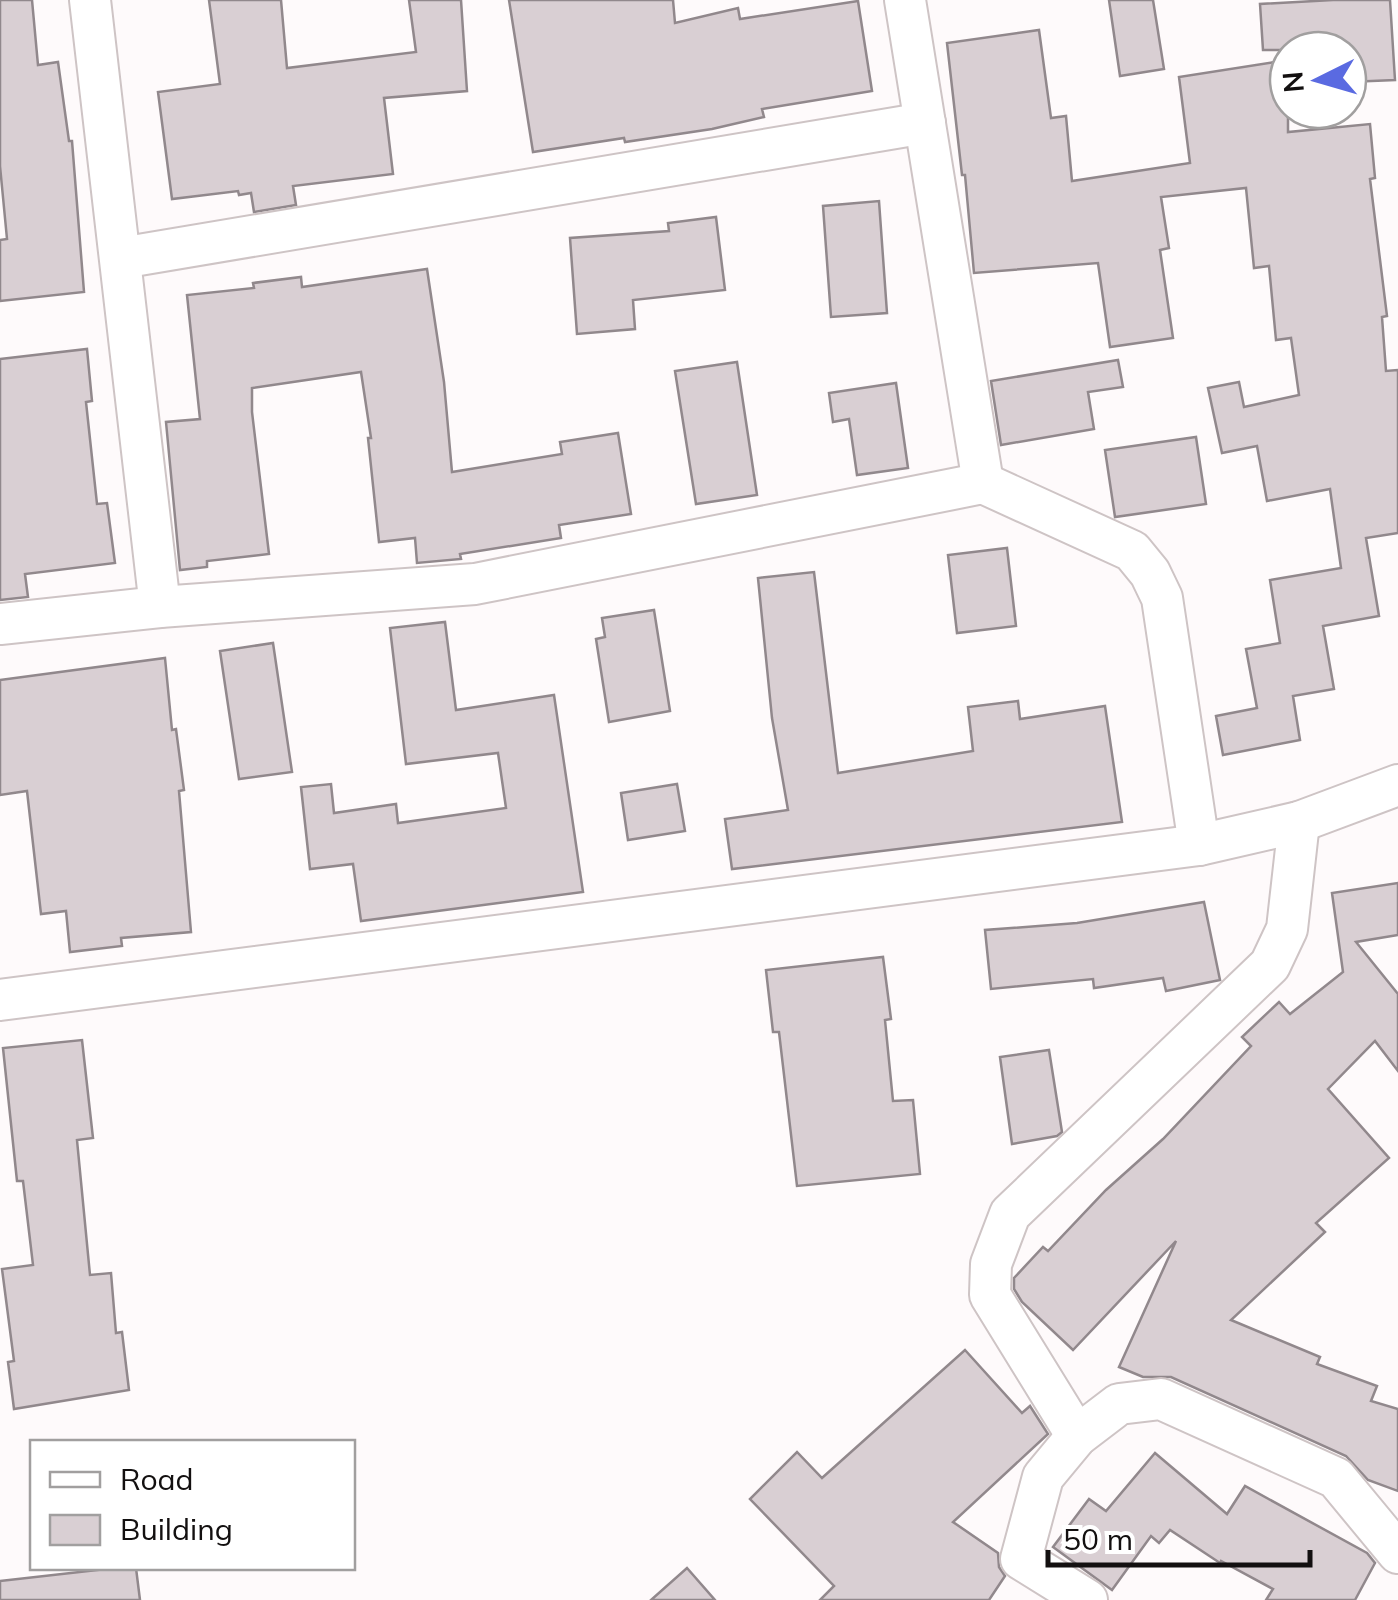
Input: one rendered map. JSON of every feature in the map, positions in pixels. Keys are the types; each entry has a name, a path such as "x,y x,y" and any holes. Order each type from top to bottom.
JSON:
{"street":[{"path":"90,0 160,607"},
{"path":"906,0 983,483"},
{"path":"121,258 925,123"},
{"path":"0,624 160,607 475,584 983,483 1132,551 1150,574 1162,598 1198,845"},
{"path":"0,1000 1198,845 1299,822 1398,785"},
{"path":"1077,1436 990,1295 992,1264 1010,1214 1270,965 1287,929 1299,822"},
{"path":"1087,1600 1021,1559 1043,1477 1077,1436 1119,1404 1161,1399 1336,1478 1398,1554"}],"building":[{"path":"0,0 32,0 38,65 58,62 72,141 84,292 0,301 0,240 7,239 0,166"},
{"path":"209,0 281,0 287,68 416,52 409,0 461,0 467,91 384,98 393,174 293,186 296,205 254,212 251,193 172,199 158,92 220,84"},
{"path":"509,0 673,0 675,23 738,8 740,19 858,1 872,91 762,109 764,117 712,129 533,152"},
{"path":"1109,0 1153,0 1164,69 1120,76"},
{"path":"1390,0 1395,80 1368,81 1368,30 1268,30 1268,50 1263,50 1260,4"},
{"path":"1039,30 1051,118 1066,116 1072,181 1190,163 1179,77 1268,63 1268,130 1368,130 1370,124 1375,178 1370,179 1387,316 1382,317 1386,371 1398,370 1398,533 1366,538 1379,616 1323,626 1334,689 1293,696 1300,740 1223,755 1216,716 1257,708 1246,649 1280,643 1270,580 1341,568 1330,489 1267,501 1257,446 1222,453 1208,388 1239,382 1244,407 1299,395 1291,338 1276,340 1269,266 1254,268 1246,188 1161,197 1169,248 1160,250 1173,338 1110,347 1098,263 974,273 947,43"},
{"path":"879,201 887,313 831,317 823,206"},
{"path":"716,217 725,290 633,300 635,329 577,334 570,238 669,231 668,223"},
{"path":"427,269 444,382 452,472 562,454 560,442 618,433 631,514 559,525 561,538 460,554 461,559 417,563 415,538 379,542 361,372 252,388 269,554 207,561 207,567 180,570 166,422 200,419 187,295 254,288 253,283 301,277 302,287"},
{"path":"87,349 92,401 86,402 97,504 107,503 115,563 25,574 28,597 0,600 0,359"},
{"path":"1118,360 1123,387 1088,392 1094,429 1001,445 991,381"},
{"path":"737,362 757,495 696,504 675,371"},
{"path":"896,383 908,468 857,475 849,419 833,422 829,393"},
{"path":"1196,437 1206,504 1115,517 1105,450"},
{"path":"1007,548 1016,626 957,633 948,555"},
{"path":"814,572 838,773 973,751 968,707 1018,701 1020,719 1105,706 1122,822 732,869 725,819 788,810 772,718 758,578"},
{"path":"654,610 670,711 609,722 596,639 605,637 602,618"},
{"path":"445,622 456,710 554,695 583,892 361,921 353,864 310,869 301,787 331,784 334,813 396,804 398,823 506,808 498,753 406,764 390,628"},
{"path":"273,643 292,772 239,779 220,651"},
{"path":"165,658 172,730 176,729 184,790 179,791 191,932 121,938 122,946 70,952 66,911 41,914 27,791 0,795 0,680"},
{"path":"677,784 685,831 628,840 621,793"},
{"path":"1398,883 1398,935 1356,942 1398,994 1398,1071 1375,1041 1328,1089 1389,1158 1316,1223 1325,1232 1231,1320 1320,1357 1317,1364 1377,1386 1371,1401 1398,1409 1398,1491 1368,1480 1346,1456 1171,1377 1143,1377 1119,1367 1176,1241 1073,1350 1022,1302 1014,1289 1014,1278 1043,1247 1048,1251 1106,1190 1163,1139 1251,1046 1242,1037 1279,1002 1290,1014 1343,972 1332,893"},
{"path":"1204,902 1220,980 1166,991 1163,978 1094,988 1093,979 991,989 985,930 1077,923"},
{"path":"883,957 891,1019 885,1020 893,1101 913,1100 920,1174 797,1186 779,1032 773,1032 766,970"},
{"path":"82,1040 93,1138 77,1140 90,1275 111,1273 116,1333 122,1332 129,1390 14,1409 8,1362 14,1361 2,1269 33,1265 23,1181 17,1181 3,1048"},
{"path":"1049,1050 1062,1132 1012,1144 1000,1057"},
{"path":"965,1350 1022,1413 1030,1406 1048,1434 953,1522 998,1553 999,1567 1005,1576 989,1600 820,1600 834,1586 750,1499 797,1452 822,1478"},
{"path":"1155,1453 1227,1514 1245,1486 1367,1553 1375,1563 1355,1600 1266,1600 1273,1589 1220,1563 1170,1530 1159,1543 1151,1536 1112,1590 1053,1547 1089,1499 1106,1511"},
{"path":"687,1568 715,1600 651,1600"},
{"path":"97,1570 136,1570 140,1600 0,1600 0,1581"}]}
